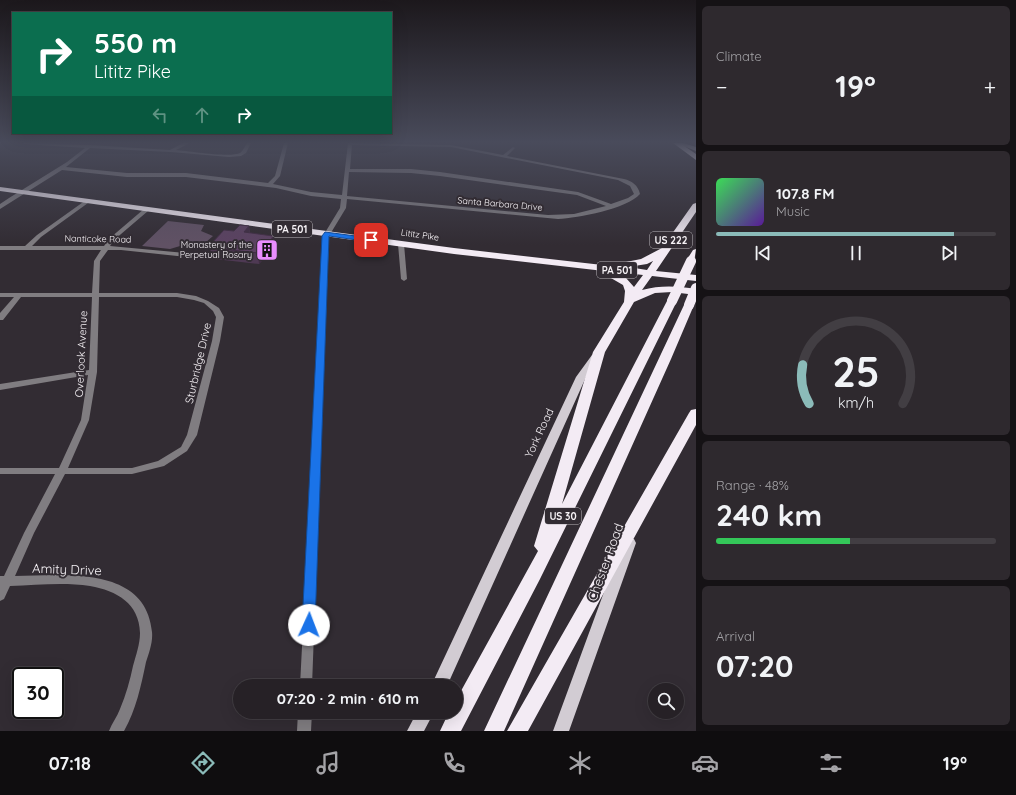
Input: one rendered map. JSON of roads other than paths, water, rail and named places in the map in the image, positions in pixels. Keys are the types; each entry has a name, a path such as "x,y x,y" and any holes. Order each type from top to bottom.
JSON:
{"highway":[{"name":"Lititz Pike","path":"0,189 400,244 696,278"},
{"name":"York Road","path":"599,352 629,302 696,206"},
{"path":"584,266 635,264 651,258 666,247"},
{"name":"US 30","path":"450,731 534,574 694,256"},
{"path":"584,266 607,272 624,280 631,292 629,302"},
{"name":"US 30","path":"494,731 562,581 605,491 696,288"},
{"path":"629,302 642,294 656,290 678,290 692,298"},
{"path":"534,574 599,352"},
{"name":"Chester Road","path":"642,507 696,413"},
{"path":"516,731 579,624 642,507"}],"main road":[{"name":"York Road","path":"443,679 578,383 599,352"},
{"name":"Chester Road","path":"561,731 642,507"},
{"path":"415,731 422,719"}],"street":[{"path":"0,207 47,177"},
{"name":"Santa Barbara Drive","path":"204,177 269,185 300,193 559,217 588,215 636,196 637,193 635,187 630,183 611,177"},
{"path":"269,185 276,177"},
{"path":"306,679 327,234 341,212 345,197 346,177"},
{"path":"462,177 578,194 610,206"},
{"path":"27,248 39,236 86,202"},
{"name":"Overlook Avenue","path":"0,596 3,581 62,472 85,420 93,372 97,261 104,248 120,231 146,210"},
{"path":"400,244 404,279"},
{"name":"Nanticoke Road","path":"0,248 136,249 196,256"},
{"name":"Sturbridge Drive","path":"0,295 167,295 196,298 216,310 220,317 220,324 192,435 187,444 179,453 161,464 132,471 0,471"},
{"path":"0,318 19,295"},
{"path":"0,387 93,372"},
{"name":"Amity Drive","path":"3,581 78,580 104,583 125,592 136,604 144,618 145,640 131,698 125,715 116,731"},
{"path":"304,731 305,719"}],"place":[{"name":"Monastery of the Perpetual Rosary","path":"267,250"}]}
